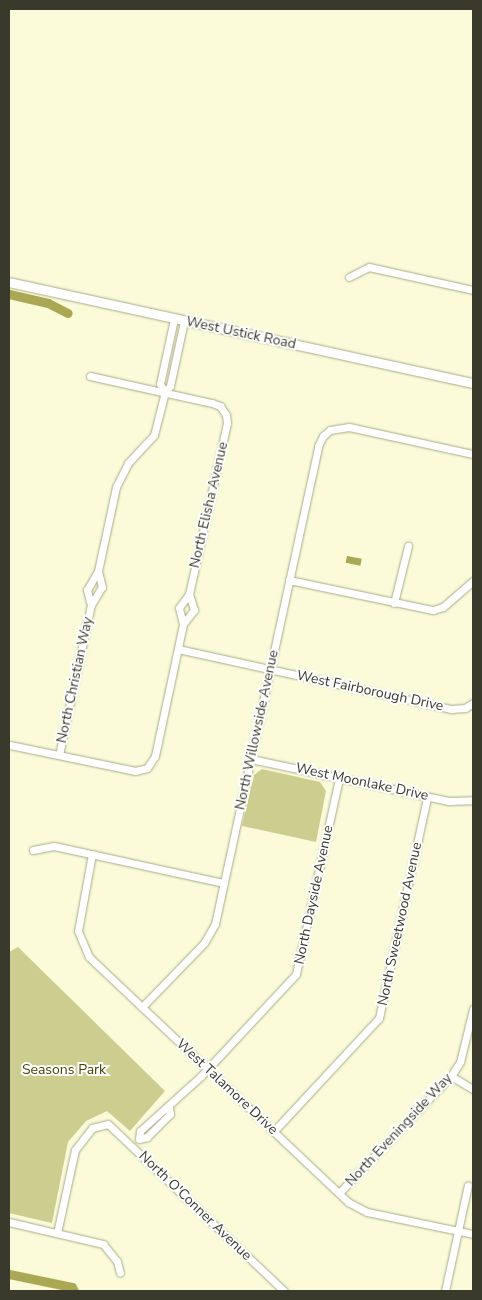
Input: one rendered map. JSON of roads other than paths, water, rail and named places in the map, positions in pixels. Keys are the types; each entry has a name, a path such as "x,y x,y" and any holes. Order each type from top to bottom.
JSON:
{"main road":[{"name":"West Ustick Road","path":"9,282 473,384"}],"street":[{"path":"349,277 369,267 473,290"},
{"name":"North Christian Way","path":"164,392 160,384 174,319"},
{"name":"North Christian Way","path":"91,605 87,590 98,571 119,478 128,463 154,435 164,392 170,386 184,321"},
{"path":"90,376 164,392"},
{"name":"North Elisha Avenue","path":"59,755 135,771 147,768 155,756 183,624 179,608 189,594 227,423 226,415 220,406 164,392"},
{"name":"North Willowside Avenue","path":"142,1007 210,936 224,883 318,446 330,430 349,427 473,454"},
{"path":"394,603 408,546"},
{"name":"North Christian Way","path":"59,755 91,605 102,587 98,571"},
{"path":"289,580 433,610 443,607 473,581"},
{"name":"North Elisha Avenue","path":"183,624 194,610 189,594"},
{"name":"West Fairborough Drive","path":"178,649 451,708 465,708 473,703"},
{"path":"10,745 59,755"},
{"name":"West Moonlake Drive","path":"251,759 427,797 473,800"},
{"name":"North Dayside Avenue","path":"132,1146 139,1139 140,1131 163,1108 169,1107 208,1069 296,974 339,778"},
{"name":"North Sweetwood Avenue","path":"274,1131 379,1018 427,797"},
{"path":"33,850 54,846 224,883"},
{"name":"West Talamore Drive","path":"92,854 78,921 79,940 89,957 357,1208 473,1234"},
{"name":"North Eveningside Way","path":"339,1193 451,1076 460,1062 473,1009"},
{"path":"451,1076 473,1089"},
{"name":"North O'Conner Avenue","path":"57,1233 76,1150 92,1128 103,1124 113,1127 284,1291"},
{"path":"445,1291 468,1185"},
{"path":"9,1222 103,1244 117,1261 120,1273"}],"waterway":[{"path":"9,294 48,303 68,313"},
{"path":"9,1274 72,1287 74,1291"}],"park label":[{"name":"Seasons Park","path":"64,1070"}]}
